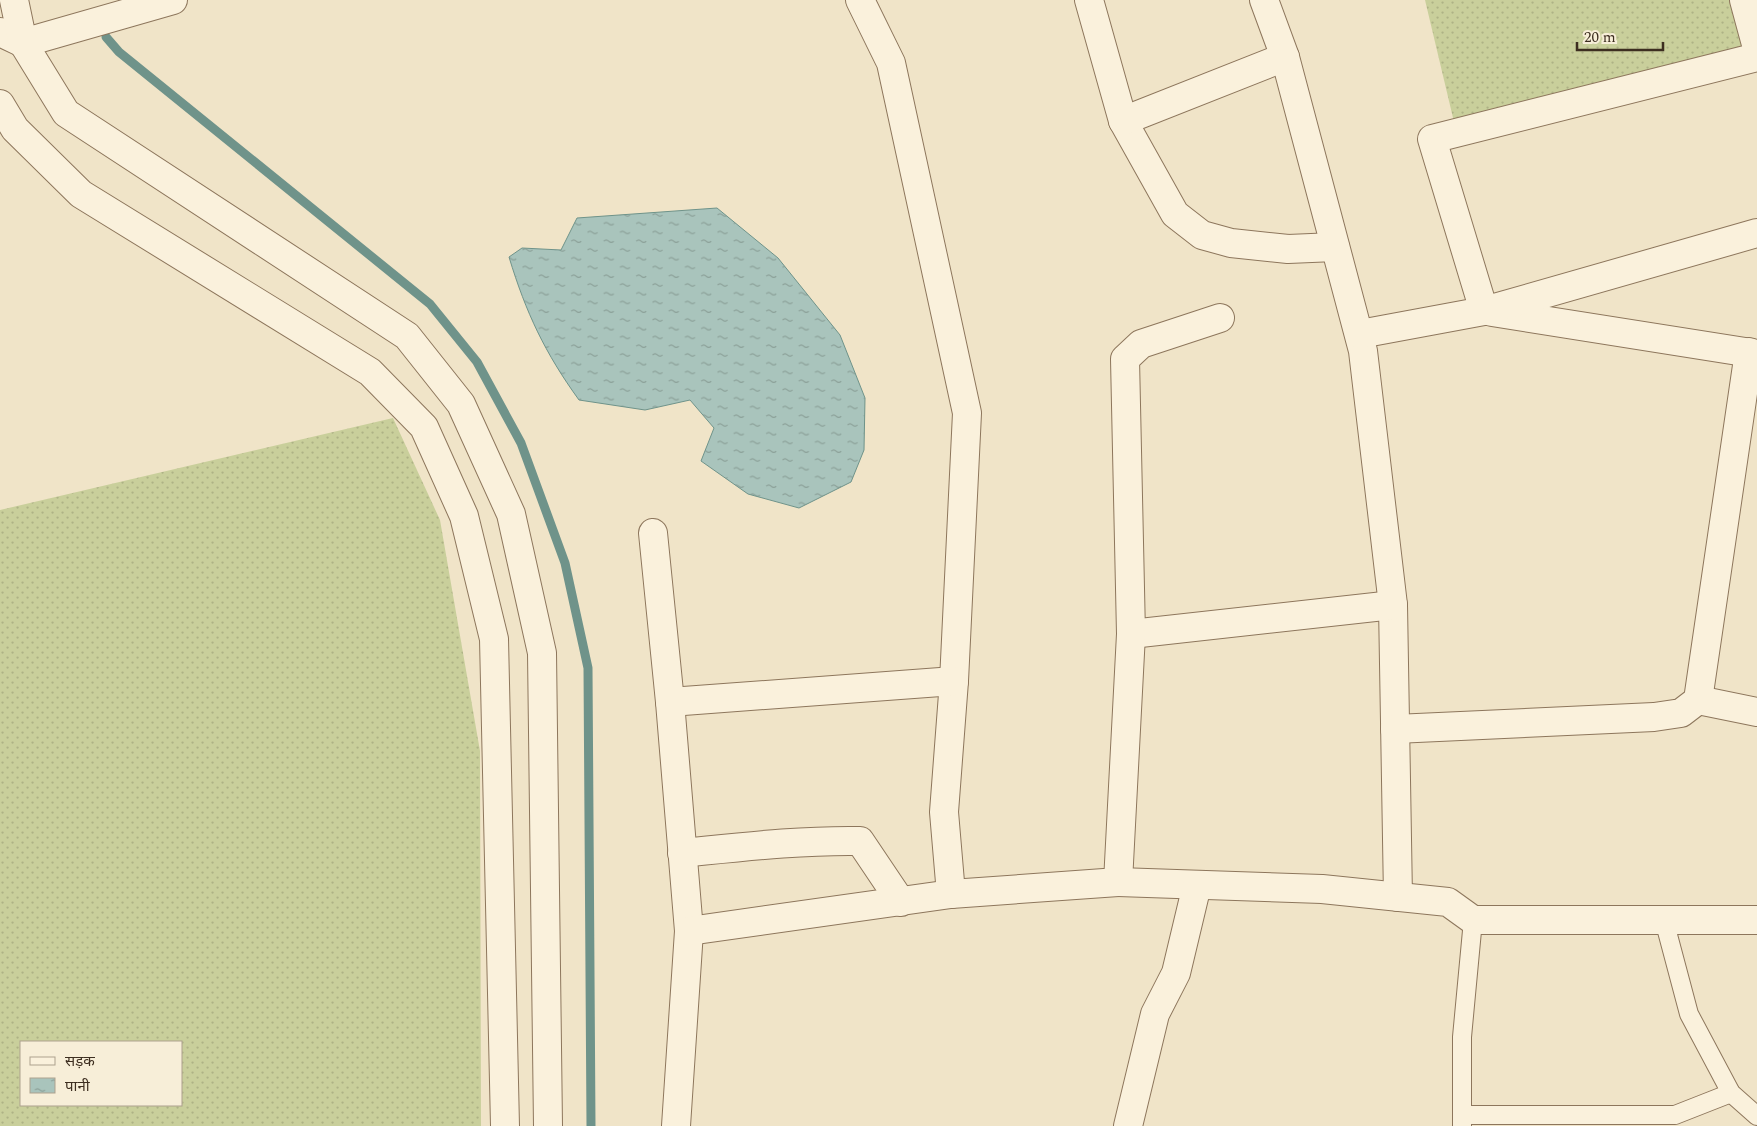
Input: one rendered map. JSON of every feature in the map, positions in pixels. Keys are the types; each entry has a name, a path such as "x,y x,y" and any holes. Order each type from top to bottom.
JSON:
{"street":[{"path":"14,0 12,37 66,113 407,336 460,404 511,514 542,653 548,1126"},
{"path":"12,37 173,0"},
{"path":"860,0 891,63 967,413 954,681 944,812 951,894"},
{"path":"1089,0 1123,121 1174,214 1202,235 1231,243 1288,249 1335,247"},
{"path":"1264,0 1285,57 1360,334 1393,605 1398,897"},
{"path":"1744,0 1757,48"},
{"path":"1123,121 1285,57"},
{"path":"1484,311 1432,139 1757,57"},
{"path":"0,104 15,129 81,194 370,372 424,427 464,516 494,639 504,1126"},
{"path":"1360,334 1484,311 1757,232"},
{"path":"1395,729 1654,717 1681,713 1698,700 1753,353 1484,311"},
{"path":"1118,882 1131,634 1125,359 1140,344 1220,318"},
{"path":"653,533 670,702 689,931 676,1126"},
{"path":"1131,634 1393,605"},
{"path":"670,702 954,681"},
{"path":"1698,700 1757,712"},
{"path":"682,853 792,842 860,841 901,902"},
{"path":"689,931 951,894 1118,882 1322,889 1448,902 1473,920 1757,920"},
{"path":"1128,1126 1155,1014 1176,973 1197,885"}],"lane":[{"path":"1473,920 1462,1037 1462,1121 1674,1115 1732,1093"},
{"path":"1664,920 1689,1014 1732,1093 1757,1116"}],"green space":[{"path":"1425,0 1737,0 1751,49 1454,122"},
{"path":"393,418 440,520 480,751 481,1126 0,1126 0,510"}],"water":[{"path":"717,208 778,258 840,335 865,398 864,450 851,482 799,508 748,494 701,461 714,428 690,400 645,410 579,400 546,349 522,296 509,257 522,248 561,250 577,218"}],"waterway":[{"path":"106,37 119,52 430,304 477,362 521,443 565,563 588,668 591,1126"}]}
